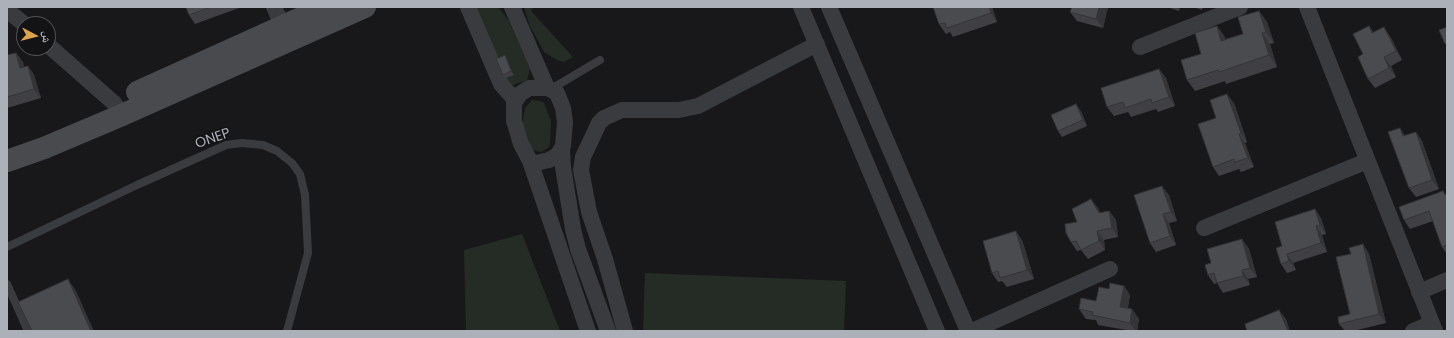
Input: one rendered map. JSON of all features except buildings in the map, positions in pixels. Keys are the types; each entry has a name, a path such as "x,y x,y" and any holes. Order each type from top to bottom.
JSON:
{"street":[{"path":"9,158 51,130 118,109 282,24 326,7"},
{"path":"282,24 365,7"},
{"path":"468,7 498,77 515,100"},
{"path":"512,7 549,89"},
{"path":"801,7 937,331"},
{"path":"829,7 968,331"},
{"path":"1140,47 1240,7"},
{"path":"1307,7 1434,327 1413,331"},
{"path":"7,10 16,17"},
{"path":"625,331 605,258 589,212 581,170 583,157 599,123 604,118 622,110 670,110 698,106 817,44"},
{"path":"56,52 118,109"},
{"path":"588,331 530,161 523,150 515,126 513,114 515,100 520,94 529,88 549,89 558,95 563,108 563,167 575,236 608,331"},
{"path":"530,161 536,163 549,160 556,157 562,148"},
{"path":"1204,228 1367,160"},
{"path":"972,331 1110,269"},
{"path":"1419,292 1447,280"}],"lane":[{"path":"549,89 600,60"},
{"name":"ONEP","path":"7,247 137,185 226,145 242,143 263,145 277,151 292,163 300,174 305,195 308,253 287,331"},
{"path":"7,284 28,331"}],"shaded area":[{"path":"476,7 498,7 509,21 530,69 527,80 513,85 505,78 514,74 507,59 499,62"},
{"path":"524,7 533,7 531,11 573,57 564,62 557,60 544,52 530,26"},
{"path":"532,100 544,103 551,121 550,144 548,148 541,152 532,150 529,147 522,125 525,108"},
{"path":"522,234 560,331 466,331 464,250"},
{"path":"645,273 846,281 844,331 643,331"}]}
